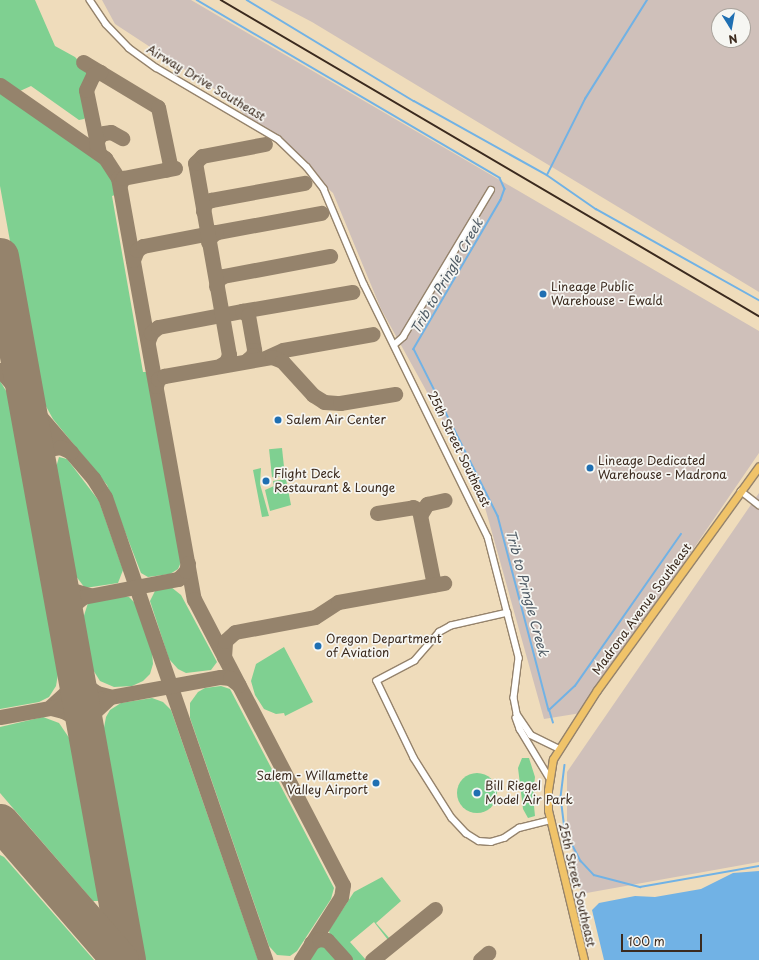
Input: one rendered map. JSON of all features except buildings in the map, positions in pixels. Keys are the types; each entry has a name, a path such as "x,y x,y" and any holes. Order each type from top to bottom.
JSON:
{"main road":[{"name":"Madrona Avenue Southeast","path":"550,768 558,748 597,690 759,466"},
{"name":"25th Street Southeast","path":"550,768 550,820 584,960"}],"street":[{"name":"Airway Drive Southeast","path":"90,0 117,36 143,59 269,133 301,161"},
{"name":"25th Street Southeast","path":"301,161 330,201 364,284 395,344 488,537 519,658 514,698 517,714 531,735 558,748"},
{"path":"395,344 404,337 491,190"},
{"path":"741,491 759,505"},
{"path":"508,613 451,626 440,632 415,661 377,681 414,758 452,818 466,833 479,841 491,842 504,838 519,828 550,820"},
{"path":"517,714 518,726 549,777"}],"shaded area":[{"path":"102,0 191,0 759,331 759,453 581,713 544,719 479,486 381,309 333,193 219,92 115,24"},
{"path":"270,0 759,0 759,292 312,22"},
{"path":"759,493 759,862 581,894 567,822 567,772"}],"green space":[{"path":"0,0 35,0 55,46 75,57 89,72 83,89 88,115 84,119 79,120 31,86 20,91 0,78"},
{"path":"0,92 98,161 108,171 112,181 115,195 112,196 143,372 147,372 181,562 178,569 170,574 148,577 141,573 107,485 53,419 37,390 0,186"},
{"path":"0,381 14,404 60,662 56,686 49,697 39,702 0,709"},
{"path":"282,448 285,476 272,477 269,449"},
{"path":"59,457 67,459 99,501 123,570 118,583 85,588 69,567 53,478"},
{"path":"261,468 260,484 269,516 262,517 253,470"},
{"path":"286,479 291,505 270,511 265,490 274,486 273,481"},
{"path":"171,587 181,595 217,662 211,670 186,673 178,669 169,659 150,601 155,591"},
{"path":"121,596 129,597 135,603 152,652 153,664 150,674 143,681 132,686 114,687 100,681 85,657 80,628 88,603"},
{"path":"284,647 313,702 285,716 284,713 276,714 264,709 255,695 251,681 256,664"},
{"path":"221,686 230,689 334,888 331,899 297,951 290,956 277,955 269,946 190,718 190,703 198,692 205,688"},
{"path":"152,698 163,702 171,710 258,960 144,960 138,953 101,744 106,717 110,710 121,703"},
{"path":"43,717 59,723 76,748 103,896 99,901 93,901 0,793 0,727"},
{"path":"522,758 529,758 535,777 533,796 535,816 528,818 523,809 518,768"},
{"name":"Bill Riegel Model Air Park","path":"477,773 485,775 491,779 495,785 497,793 495,801 491,807 485,811 477,813 469,811 463,807 459,801 457,793 459,785 463,779 469,775"},
{"path":"0,855 4,857 94,960 0,960"},
{"path":"382,877 401,901 376,923 390,939 388,940 374,922 350,942 366,960 350,960 330,937 329,930 354,892"},
{"path":"324,944 340,960 310,960 319,946"}],"water":[{"path":"759,871 759,960 604,960 592,910 599,903 635,896 655,897 701,889 733,873"}],"waterway":[{"name":"Trib to Pringle Creek","path":"197,0 500,178 505,189 501,200 414,349 498,516 549,710"},
{"name":"Trib to Pringle Creek","path":"247,0 414,101 547,175 596,209 759,300"},
{"name":"Trib to Pringle Creek","path":"547,175 585,99 647,0"},
{"name":"Trib to Pringle Creek","path":"553,723 549,710 575,686 681,534"},
{"name":"Trib to Pringle Creek","path":"565,765 561,797 565,830 581,861 594,875 640,887 759,866"}],"taxiway":[{"path":"83,62 158,107 170,165 166,170"},
{"path":"99,153 86,90 93,75 100,72"},
{"path":"0,85 105,158 118,178 194,599 343,885 341,897 301,960"},
{"path":"96,145 99,136 104,133 111,132 122,138"},
{"path":"221,365 226,362 229,355 195,163 202,156 265,144"},
{"path":"120,184 123,178 175,168"},
{"path":"203,211 205,203 211,200 304,183"},
{"path":"208,242 211,236 217,232 321,213"},
{"path":"133,260 137,250 143,246 216,232"},
{"path":"216,286 218,280 223,276 330,256"},
{"path":"242,311 352,292"},
{"path":"148,341 151,333 158,327 242,311 248,315 254,350 253,355 247,360"},
{"path":"267,357 283,350 373,334"},
{"path":"156,386 158,379 164,376 272,357 282,361 313,395 324,402 340,403 395,394"},
{"path":"0,370 93,478 105,497 265,960"},
{"path":"39,472 40,458 48,449 60,447 71,452"},
{"path":"421,514 427,504 445,500"},
{"path":"377,513 413,507 419,510 434,585"},
{"path":"67,627 70,608 83,597 178,579 186,571 188,563"},
{"path":"57,570 68,589 89,595"},
{"path":"224,657 225,641 235,632 315,617 338,602 444,583"},
{"path":"73,661 84,684 97,693 109,696"},
{"path":"51,706 69,690 73,678 73,666"},
{"path":"0,717 220,677 230,678 239,685"},
{"path":"87,739 92,714 109,698"},
{"path":"51,708 63,711 74,717 87,739"},
{"path":"372,960 435,909"},
{"path":"311,943 319,939 327,940 345,960"},
{"path":"480,960 488,953"}],"runway":[{"path":"0,256 127,960"},
{"path":"0,822 120,960"}],"railway":[{"path":"221,0 759,316"}],"place":[{"name":"Lineage Public Warehouse - Ewald","path":"543,294"},
{"name":"Salem Air Center","path":"278,420"},
{"name":"Lineage Dedicated Warehouse - Madrona","path":"590,468"},
{"name":"Flight Deck Restaurant & Lounge","path":"266,481"},
{"name":"Oregon Department of Aviation","path":"318,646"},
{"name":"Salem - Willamette Valley Airport","path":"376,783"},
{"name":"Bill Riegel Model Air Park","path":"477,793"}]}
